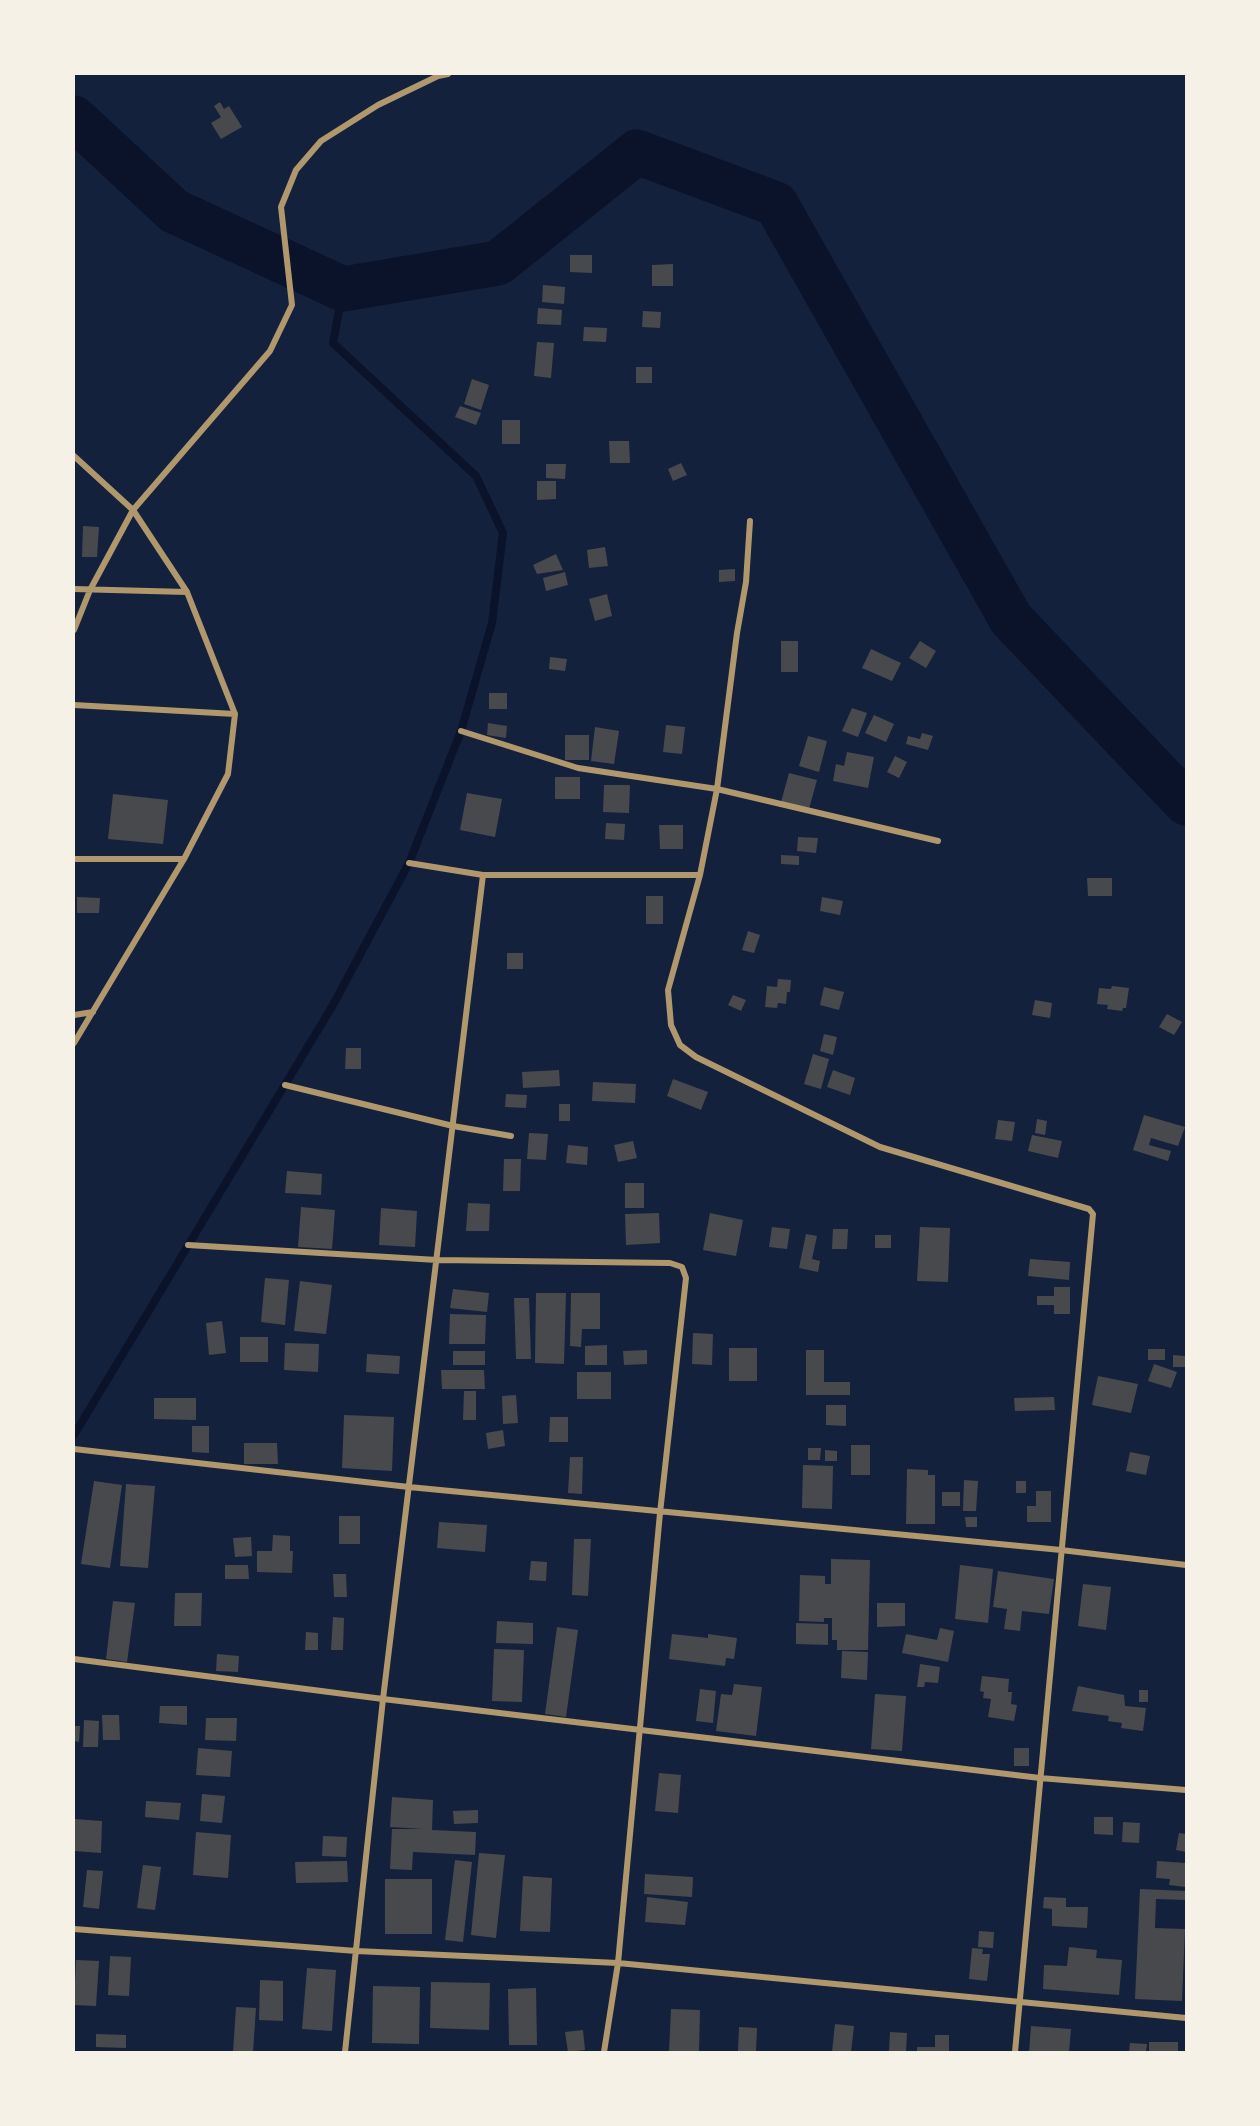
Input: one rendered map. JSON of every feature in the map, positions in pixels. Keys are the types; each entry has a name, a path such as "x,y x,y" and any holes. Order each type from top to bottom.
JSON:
{"street":[{"path":"74,630 90,590 133,510 270,351 292,305 281,207 296,170 321,141 378,105 438,76 447,74"},
{"path":"74,456 133,510 188,592 235,714 228,774 184,859 74,1043"},
{"path":"750,521 746,582 737,633 717,789 700,874 668,990 671,1025 680,1045 696,1057 880,1147 1092,1211 1015,2052"},
{"path":"74,589 188,592"},
{"path":"74,705 235,714"},
{"path":"461,731 578,768 717,789 938,841"},
{"path":"74,858 184,859"},
{"path":"409,863 483,875 700,874"},
{"path":"345,2052 383,1700 483,875"},
{"path":"74,1015 93,1012"},
{"path":"285,1085 453,1126 512,1136"},
{"path":"188,1245 437,1260 670,1263 682,1267 686,1278 660,1513 618,1963 604,2052"},
{"path":"74,1449 409,1487 1060,1550 1186,1565"},
{"path":"74,1659 383,1700 1040,1778 1186,1790"},
{"path":"74,1929 356,1952 618,1963 1186,2018"}],"building":[{"path":"220,102 224,109 229,106 242,127 221,139 211,123 221,117 214,106"},
{"path":"570,255 592,255 592,273 570,272"},
{"path":"673,264 673,286 652,286 652,265"},
{"path":"543,285 565,287 564,304 542,302"},
{"path":"538,308 562,310 561,325 537,324"},
{"path":"643,311 661,312 660,328 642,327"},
{"path":"584,327 607,328 606,342 583,341"},
{"path":"537,342 554,343 551,378 534,376"},
{"path":"636,367 652,367 652,383 636,383"},
{"path":"472,379 489,385 481,410 464,404"},
{"path":"460,406 481,413 476,425 455,417"},
{"path":"502,420 520,420 520,444 502,444"},
{"path":"609,441 629,441 630,463 610,463"},
{"path":"681,463 687,475 673,481 668,469"},
{"path":"546,464 566,464 565,479 546,478"},
{"path":"537,481 556,481 556,499 537,500"},
{"path":"83,526 99,527 97,557 82,557"},
{"path":"605,547 608,566 589,568 587,550"},
{"path":"556,554 563,570 537,574 533,565"},
{"path":"735,569 735,581 719,582 719,570"},
{"path":"565,572 568,585 546,591 543,578"},
{"path":"607,594 612,616 595,621 589,599"},
{"path":"781,641 798,641 798,672 781,672"},
{"path":"920,641 936,651 926,668 909,658"},
{"path":"871,649 901,663 892,681 862,668"},
{"path":"550,657 567,659 565,671 549,669"},
{"path":"489,693 507,693 507,709 489,709"},
{"path":"852,708 867,713 858,737 842,731"},
{"path":"874,715 894,724 886,742 865,733"},
{"path":"488,723 507,726 506,738 487,735"},
{"path":"666,725 685,727 682,754 663,752"},
{"path":"595,727 619,731 614,764 591,761"},
{"path":"922,733 933,736 928,750 906,744 908,736 920,739"},
{"path":"565,735 589,735 589,760 565,760"},
{"path":"808,736 827,741 819,772 799,766"},
{"path":"847,752 874,757 868,788 833,781 836,764 844,766"},
{"path":"895,756 907,762 899,778 887,772"},
{"path":"789,773 817,780 809,809 781,802"},
{"path":"555,777 580,777 580,799 555,799"},
{"path":"604,785 630,785 629,813 603,812"},
{"path":"467,793 502,799 495,837 460,830"},
{"path":"113,794 168,800 163,844 108,839"},
{"path":"606,823 625,824 624,840 605,839"},
{"path":"659,825 683,825 683,849 660,849"},
{"path":"798,837 818,838 816,853 797,851"},
{"path":"781,855 799,856 799,865 781,864"},
{"path":"1087,878 1112,878 1112,896 1088,896"},
{"path":"646,896 663,896 663,924 646,924"},
{"path":"77,897 100,898 99,913 77,913"},
{"path":"822,897 843,901 840,915 820,911"},
{"path":"748,931 760,935 754,953 742,950"},
{"path":"507,953 523,953 523,969 507,969"},
{"path":"778,979 791,980 786,1004 778,1003 777,1008 765,1007 767,986 777,987"},
{"path":"1112,986 1129,988 1126,1008 1122,1011 1107,1009 1108,1005 1097,1004 1099,988 1111,989"},
{"path":"824,987 844,992 839,1010 820,1005"},
{"path":"733,995 746,1000 741,1011 728,1005"},
{"path":"1035,1000 1052,1003 1050,1018 1032,1015"},
{"path":"1167,1014 1182,1022 1174,1035 1159,1027"},
{"path":"824,1034 837,1037 833,1055 820,1051"},
{"path":"346,1048 361,1048 361,1069 345,1069"},
{"path":"813,1054 829,1059 821,1089 804,1084"},
{"path":"559,1070 560,1086 523,1088 522,1072"},
{"path":"833,1070 855,1078 850,1095 827,1087"},
{"path":"673,1079 708,1092 701,1110 667,1096"},
{"path":"593,1082 636,1084 635,1103 592,1101"},
{"path":"506,1094 527,1095 526,1108 505,1107"},
{"path":"559,1104 570,1104 570,1121 559,1121"},
{"path":"1144,1115 1185,1127 1178,1146 1151,1138 1149,1145 1171,1151 1168,1161 1133,1150"},
{"path":"1037,1119 1047,1121 1045,1135 1035,1133"},
{"path":"998,1120 1015,1122 1012,1141 995,1139"},
{"path":"529,1133 548,1134 546,1160 527,1159"},
{"path":"1032,1135 1062,1141 1058,1158 1028,1151"},
{"path":"633,1141 637,1158 618,1162 614,1145"},
{"path":"568,1145 588,1147 587,1165 566,1163"},
{"path":"504,1159 521,1159 520,1191 503,1191"},
{"path":"287,1171 322,1174 321,1195 285,1193"},
{"path":"625,1183 644,1183 644,1208 625,1208"},
{"path":"468,1203 490,1204 489,1231 466,1231"},
{"path":"301,1207 335,1210 332,1249 298,1247"},
{"path":"381,1208 417,1211 415,1247 379,1245"},
{"path":"659,1213 660,1243 626,1245 625,1214"},
{"path":"710,1213 743,1220 736,1256 703,1250"},
{"path":"772,1227 790,1229 787,1249 769,1247"},
{"path":"920,1227 950,1228 948,1282 917,1281"},
{"path":"833,1229 848,1229 847,1249 832,1249"},
{"path":"806,1234 817,1236 812,1259 820,1261 818,1272 799,1268"},
{"path":"875,1235 891,1235 891,1248 875,1248"},
{"path":"1030,1259 1070,1262 1069,1280 1028,1276"},
{"path":"265,1278 289,1280 285,1325 261,1322"},
{"path":"300,1281 332,1285 326,1334 294,1331"},
{"path":"1054,1287 1070,1287 1070,1314 1054,1314 1054,1305 1037,1305 1037,1296 1054,1296"},
{"path":"453,1289 489,1293 487,1312 450,1308"},
{"path":"536,1293 566,1293 564,1364 535,1363"},
{"path":"571,1293 600,1293 600,1329 582,1329 581,1347 570,1346"},
{"path":"514,1298 529,1298 531,1359 516,1359"},
{"path":"450,1314 486,1315 485,1344 449,1344"},
{"path":"222,1321 226,1353 209,1355 206,1323"},
{"path":"693,1333 713,1334 712,1365 692,1364"},
{"path":"240,1337 268,1337 268,1362 240,1362"},
{"path":"285,1343 319,1344 318,1372 284,1370"},
{"path":"607,1345 607,1365 585,1365 585,1346"},
{"path":"729,1348 757,1348 757,1381 729,1381"},
{"path":"1148,1349 1165,1349 1165,1360 1148,1360"},
{"path":"647,1350 647,1364 624,1365 623,1351"},
{"path":"806,1350 824,1350 824,1382 850,1382 850,1395 806,1395"},
{"path":"453,1351 485,1351 485,1365 453,1365"},
{"path":"367,1354 400,1356 399,1374 366,1372"},
{"path":"1173,1355 1185,1356 1185,1367 1173,1367"},
{"path":"1154,1364 1177,1372 1171,1388 1148,1381"},
{"path":"441,1370 484,1370 485,1389 442,1389"},
{"path":"577,1372 611,1372 611,1399 577,1399"},
{"path":"1098,1376 1138,1384 1131,1413 1092,1405"},
{"path":"464,1391 476,1391 476,1420 463,1420"},
{"path":"516,1395 518,1423 503,1424 502,1396"},
{"path":"1054,1397 1055,1410 1015,1411 1014,1398"},
{"path":"154,1398 196,1398 196,1420 154,1419"},
{"path":"826,1405 846,1405 846,1426 826,1425"},
{"path":"344,1415 394,1417 392,1471 342,1468"},
{"path":"550,1417 568,1417 568,1442 549,1442"},
{"path":"192,1426 209,1426 209,1453 192,1452"},
{"path":"503,1430 505,1446 488,1449 486,1433"},
{"path":"244,1443 277,1443 278,1464 244,1464"},
{"path":"851,1445 870,1445 870,1475 851,1475"},
{"path":"808,1448 821,1448 820,1460 808,1460"},
{"path":"825,1450 837,1451 837,1461 825,1461"},
{"path":"1130,1452 1150,1456 1146,1475 1126,1471"},
{"path":"570,1457 583,1457 582,1494 568,1493"},
{"path":"803,1465 833,1466 832,1509 802,1508"},
{"path":"907,1469 928,1470 928,1475 935,1475 935,1524 906,1524"},
{"path":"964,1480 978,1481 976,1511 963,1511"},
{"path":"94,1481 122,1485 110,1568 81,1564"},
{"path":"1016,1481 1026,1481 1026,1493 1016,1493"},
{"path":"126,1484 155,1486 148,1568 120,1566"},
{"path":"1036,1491 1051,1491 1051,1522 1027,1522 1027,1506 1036,1506"},
{"path":"942,1492 960,1492 960,1506 942,1506"},
{"path":"339,1516 360,1516 360,1544 339,1544"},
{"path":"965,1517 977,1517 977,1527 966,1527"},
{"path":"439,1522 487,1525 485,1552 437,1548"},
{"path":"273,1535 290,1536 290,1551 293,1551 292,1573 257,1572 257,1551 272,1551"},
{"path":"251,1537 252,1556 235,1557 233,1538"},
{"path":"574,1539 591,1539 588,1596 572,1595"},
{"path":"831,1559 870,1560 868,1650 837,1650 837,1640 832,1640 832,1618 824,1618 824,1622 799,1621 800,1575 825,1576 825,1584 831,1584"},
{"path":"531,1561 547,1562 546,1581 529,1580"},
{"path":"225,1565 248,1565 249,1579 225,1579"},
{"path":"960,1565 993,1569 988,1623 955,1619"},
{"path":"998,1571 1054,1579 1049,1614 1022,1611 1020,1631 1004,1629 1007,1609 993,1607"},
{"path":"333,1574 346,1574 347,1597 334,1597"},
{"path":"1083,1584 1111,1587 1106,1630 1078,1626"},
{"path":"175,1593 202,1593 201,1626 174,1626"},
{"path":"113,1601 135,1603 127,1662 106,1659"},
{"path":"877,1603 905,1603 905,1626 877,1627"},
{"path":"333,1617 344,1618 343,1650 331,1650"},
{"path":"497,1621 533,1623 533,1644 496,1643"},
{"path":"796,1623 828,1624 828,1645 796,1644"},
{"path":"557,1627 578,1630 566,1717 545,1714"},
{"path":"940,1628 954,1631 948,1662 902,1653 906,1634 937,1640"},
{"path":"306,1632 318,1633 318,1650 305,1650"},
{"path":"672,1634 708,1638 708,1634 737,1638 734,1659 726,1658 725,1666 669,1659"},
{"path":"494,1649 524,1650 522,1702 492,1701"},
{"path":"842,1651 868,1652 867,1680 841,1678"},
{"path":"217,1654 239,1656 238,1672 216,1671"},
{"path":"920,1664 940,1667 938,1683 925,1682 924,1687 917,1687"},
{"path":"982,1676 1009,1679 1008,1692 1012,1692 1011,1704 1017,1705 1014,1721 988,1717 991,1699 983,1698 984,1692 980,1691"},
{"path":"734,1684 762,1687 756,1736 716,1731 721,1694 732,1695"},
{"path":"1078,1686 1124,1695 1125,1706 1146,1708 1143,1731 1121,1728 1122,1723 1108,1721 1109,1716 1072,1711"},
{"path":"700,1689 716,1691 713,1723 696,1721"},
{"path":"1139,1690 1148,1690 1148,1702 1139,1702"},
{"path":"875,1694 906,1696 902,1751 871,1749"},
{"path":"160,1706 187,1706 187,1725 159,1723"},
{"path":"102,1715 119,1715 120,1740 103,1740"},
{"path":"206,1718 237,1718 236,1741 205,1740"},
{"path":"84,1720 99,1721 98,1747 83,1747"},
{"path":"74,1726 80,1726 79,1742 74,1741"},
{"path":"198,1748 232,1751 230,1777 196,1775"},
{"path":"1014,1748 1029,1748 1029,1766 1014,1766"},
{"path":"659,1773 681,1775 678,1813 655,1811"},
{"path":"202,1794 225,1796 222,1823 200,1821"},
{"path":"392,1797 433,1800 432,1830 476,1832 475,1855 413,1852 412,1870 390,1869 392,1829 424,1829 390,1827"},
{"path":"146,1801 181,1803 179,1820 145,1817"},
{"path":"478,1810 478,1823 454,1824 453,1811"},
{"path":"1094,1817 1113,1817 1113,1835 1094,1834"},
{"path":"74,1819 102,1821 101,1853 74,1851"},
{"path":"1123,1822 1140,1823 1139,1843 1122,1842"},
{"path":"196,1832 231,1835 228,1878 193,1875"},
{"path":"1179,1833 1186,1834 1186,1852 1176,1850"},
{"path":"323,1836 347,1837 346,1857 322,1856"},
{"path":"479,1853 505,1855 496,1938 471,1935"},
{"path":"455,1860 472,1862 463,1942 445,1940"},
{"path":"347,1861 348,1882 296,1883 295,1862"},
{"path":"1157,1861 1186,1863 1186,1887 1169,1885 1170,1879 1156,1878"},
{"path":"143,1865 161,1867 155,1910 137,1908"},
{"path":"87,1870 103,1871 99,1909 83,1907"},
{"path":"645,1874 693,1877 692,1897 644,1894"},
{"path":"523,1876 552,1878 550,1932 520,1931"},
{"path":"385,1879 432,1879 432,1934 385,1934"},
{"path":"1140,1889 1186,1891 1186,1900 1156,1899 1155,1928 1185,1929 1182,2001 1135,1999"},
{"path":"647,1897 688,1902 685,1925 645,1922"},
{"path":"1044,1897 1066,1898 1066,1907 1088,1907 1087,1928 1052,1926 1052,1909 1043,1908"},
{"path":"979,1931 994,1932 993,1948 978,1947"},
{"path":"1069,1947 1097,1950 1096,1958 1122,1960 1119,1995 1043,1989 1044,1965 1067,1966"},
{"path":"972,1948 983,1949 982,1954 990,1954 987,1981 969,1979"},
{"path":"110,1956 131,1957 129,1996 108,1995"},
{"path":"76,1960 99,1961 96,2006 74,2005"},
{"path":"307,1968 336,1970 332,2031 302,2029"},
{"path":"260,1980 283,1981 283,2021 259,2020"},
{"path":"431,1982 490,1983 489,2030 430,2028"},
{"path":"373,1986 420,1987 419,2044 372,2043"},
{"path":"536,1988 537,2045 509,2045 508,1989"},
{"path":"236,2007 256,2008 253,2052 233,2052"},
{"path":"671,2009 700,2010 699,2052 669,2052"},
{"path":"835,2024 854,2026 851,2052 832,2052"},
{"path":"1031,2026 1071,2029 1069,2052 1029,2052"},
{"path":"739,2027 757,2028 756,2052 738,2051"},
{"path":"583,2030 585,2050 568,2052 565,2032"},
{"path":"890,2032 907,2033 906,2052 889,2052"},
{"path":"96,2034 126,2035 126,2048 96,2047"},
{"path":"935,2035 949,2035 949,2052 917,2052 917,2047 935,2047"},
{"path":"1149,2042 1178,2042 1178,2052 1149,2052"},
{"path":"1130,2043 1147,2044 1146,2052 1129,2052"}],"waterway":[{"path":"74,118 174,211 343,289 498,263 637,152 776,204 1011,619 1186,803"},
{"path":"74,1435 333,1005 409,863 461,731 492,623 503,533 476,476 333,343 343,289"}]}
